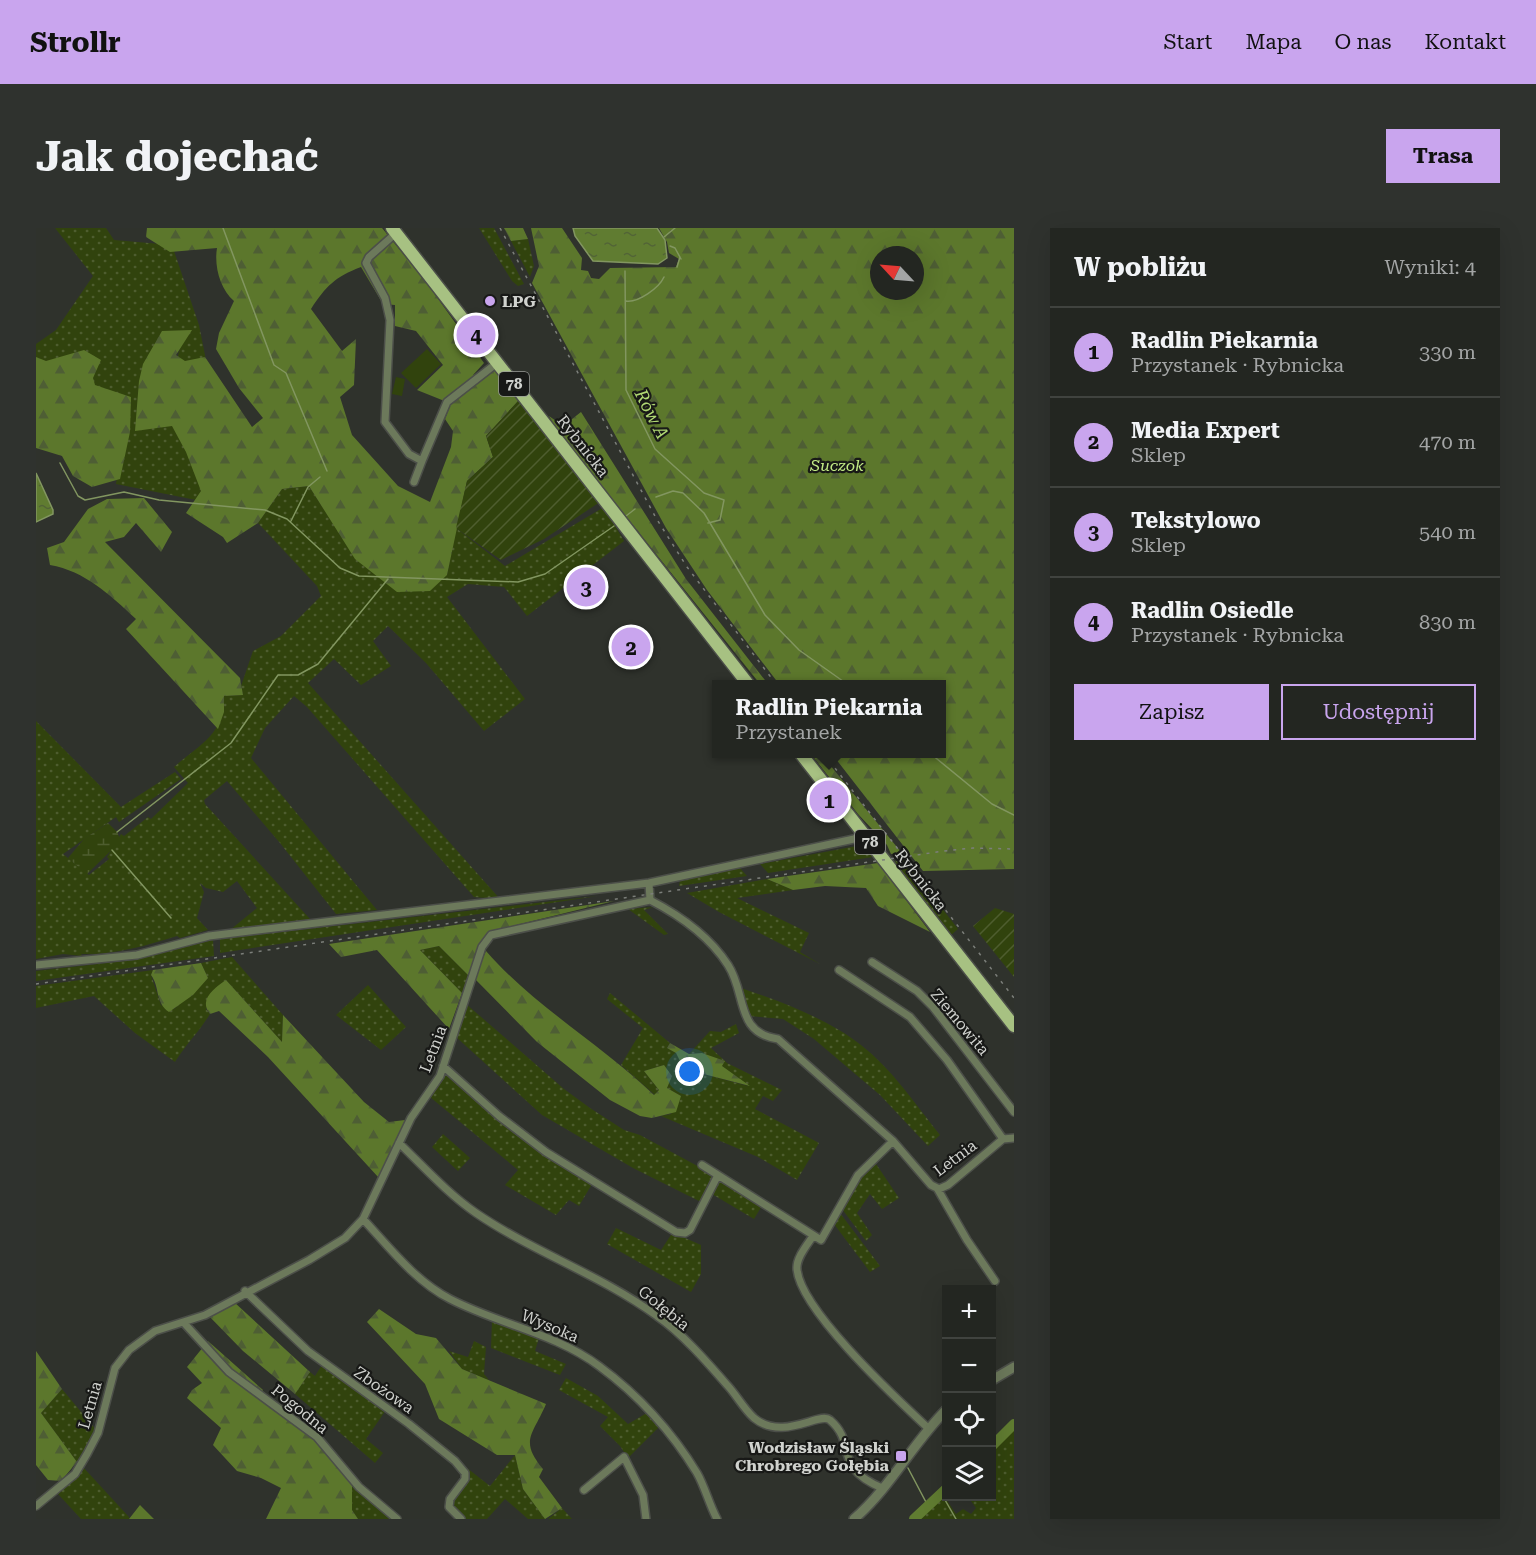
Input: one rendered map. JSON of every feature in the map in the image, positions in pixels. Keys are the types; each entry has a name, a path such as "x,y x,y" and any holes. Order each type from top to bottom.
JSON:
{"main road":[{"name":"Rybnicka","path":"394,230 745,680"},
{"name":"Rybnicka","path":"805,758 1014,1026"}],"street":[{"path":"394,230 366,263 367,270 385,297 390,320 385,422 410,455 422,461"},
{"path":"414,482 447,402 497,363"},
{"path":"36,965 137,955 209,936 649,883 854,839 864,833"},
{"path":"649,883 650,900"},
{"name":"Letnia","path":"36,1506 75,1474 98,1433 119,1360 142,1338 154,1331 184,1323 318,1255 345,1238 363,1219 399,1143 443,1066 482,947 491,935 650,900 699,934 719,953 736,981 748,1024 759,1034 778,1039 893,1141 937,1188 948,1185 1003,1138"},
{"name":"Ziemowita","path":"872,962 916,992 933,1007 1014,1112"},
{"path":"839,970 910,1017 947,1060 1003,1138 1014,1138"},
{"path":"443,1066 499,1116 546,1152 676,1232 685,1233 690,1230 718,1175"},
{"path":"702,1165 821,1240 858,1175 893,1141"},
{"name":"Gołębia","path":"399,1143 476,1213 632,1298 660,1318 729,1387 755,1419 787,1429 825,1416 830,1419 842,1436 849,1464 857,1475 882,1488"},
{"path":"937,1188 967,1240 995,1281"},
{"name":"Wysoka","path":"363,1219 410,1269 449,1299 567,1346 598,1365 631,1392 666,1430 698,1474 717,1519"},
{"path":"813,1236 799,1259 797,1269 816,1308 860,1361 928,1428"},
{"name":"Zbożowa","path":"245,1291 308,1351 409,1424 455,1461 465,1473 465,1479 450,1499 449,1507 460,1519"},
{"name":"Pogodna","path":"184,1323 230,1372 317,1437 359,1487 397,1519"},
{"path":"996,1378 1014,1367"},
{"path":"854,1519 942,1414"},
{"path":"584,1490 624,1457 643,1495 646,1519"}],"green space":[{"path":"55,228 106,228 114,240 172,245 199,325 207,365 176,364 182,338 169,338 179,421 211,497 201,501 116,484 124,432 36,364 36,344 56,330 93,276"},
{"path":"147,228 382,228 426,282 484,363 473,375 495,369 520,399 486,436 493,457 467,481 447,575 430,591 397,592 355,559 309,486 282,489 258,523 227,543 223,537 186,513 201,491 186,452 172,426 135,431 139,381 143,364 162,331 192,330 176,355 185,361 205,357 252,427 263,418 239,388 216,349 219,333 234,301 225,290 219,277 216,262 217,248 170,252 146,237","holes":["361,267 383,304 395,305 395,326 416,331 443,365 417,390 442,400 450,406 445,419 453,431 451,447 430,502 398,486 352,435 340,397 354,385 356,339 342,351 311,309 332,283"]},
{"path":"479,228 494,228 524,284 518,286 512,281"},
{"path":"504,228 523,228 528,239 511,241"},
{"name":"Suczok","path":"531,228 562,228 582,258 581,270 588,271 591,278 599,279 610,268 676,267 679,259 669,253 667,242 659,228 1014,228 1014,869 923,871 835,758 946,758 946,680 776,680 707,590 666,528 532,283 539,266"},
{"path":"528,239 534,266 530,277 511,241"},
{"path":"427,349 441,364 416,388 401,373"},
{"path":"84,350 101,360 93,378 95,385 131,397 130,432 120,479 92,487 73,476 62,456 36,448 36,357 46,361"},
{"path":"396,377 405,379 402,396 392,394"},
{"path":"520,399 600,502 544,539 501,560 456,528 467,481 493,457 486,436"},
{"path":"581,412 686,579 765,680 757,680 557,430 549,416 563,426"},
{"path":"309,486 323,508 447,575 456,528 505,566 604,507 624,541 527,616 504,587 468,584 447,597 525,699 484,731 426,663 388,626 373,641 391,666 361,685 334,659 308,683 500,899 474,897 307,707 294,696 265,728 251,758 377,910 336,914 227,781 204,800 205,804 310,919 230,930 257,908 237,881 223,892 206,888 200,883 204,892 197,918 208,930 118,951 81,954 82,956 63,954 36,959 36,721 121,807 175,772 181,779 119,822 116,817 63,854 89,875 109,859 107,857 121,834 124,836 148,817 151,819 188,783 174,767 202,744 215,729 223,709 224,696 243,695 241,686 253,651 281,636 321,596 317,586 258,523 282,489"},
{"path":"144,498 172,532 161,552 136,523 124,537 105,542 240,678 243,695 224,696 224,712 218,729 126,629 136,619 86,578 50,565 47,548 64,542 88,509 107,499"},
{"path":"814,758 824,758 901,852 891,854 887,845 858,814"},
{"path":"108,823 117,832 121,841 87,874 68,858 84,839"},
{"path":"862,845 873,857 768,873 760,864"},
{"path":"904,859 958,929 950,936 893,862"},
{"path":"878,863 930,932 878,906 866,888 825,886 793,890 767,879"},
{"path":"739,867 747,876 679,886 680,880"},
{"path":"767,879 793,890 737,898 809,933 800,952 820,964 687,893"},
{"path":"598,896 220,953 220,939"},
{"path":"614,901 492,931 483,940 468,975 439,946 420,950 462,993 449,1029 377,950 341,957 329,944"},
{"path":"653,907 644,910 668,934 664,935 628,909"},
{"path":"995,908 1014,914 1014,977 973,926"},
{"path":"213,940 214,956 36,981 36,971 134,960"},
{"path":"439,946 468,975 462,993 420,950"},
{"path":"486,951 525,990 634,1076 654,1095 659,1090 644,1071 664,1065 672,1076 667,1088 681,1096 676,1112 652,1118 640,1116 610,1100 537,1042 474,978"},
{"path":"232,957 283,1015 282,1042 226,980 206,1009 210,1014 175,1062 135,1033 94,996 36,1008 36,986 153,970 151,975 161,1005 174,1009 208,978 201,963"},
{"path":"201,963 208,978 193,995 169,1012 160,1000 151,975 153,970"},
{"path":"226,980 282,1042 283,1015 364,1102 389,1122 405,1120 379,1178 268,1057 219,1011 210,1014 206,1003 209,994"},
{"path":"368,985 406,1027 381,1050 336,1015"},
{"path":"741,988 819,1019 861,1045 893,1076 940,1135 928,1146 880,1095 814,1039 783,1019 749,1016"},
{"path":"610,993 670,1043 667,1048 676,1053 684,1069 748,1086 722,1066 724,1061 702,1053 689,1054 710,1031 721,1032 736,1024 739,1033 711,1048 727,1063 782,1090 773,1101 763,1096 755,1109 819,1143 797,1180 758,1157 661,1116 671,1114 681,1096 667,1088 672,1076 664,1065 644,1071 659,1090 655,1095 621,1065 643,1028 607,999"},
{"path":"465,1003 564,1089 590,1108 624,1130 640,1135 716,1176 701,1202 633,1168 542,1115 456,1037"},
{"path":"670,1043 689,1054 702,1053 725,1061 722,1066 750,1086 684,1069 676,1053 667,1048"},
{"path":"445,1071 592,1184 579,1206 569,1200 556,1215 505,1185 518,1170 430,1097"},
{"path":"443,1134 470,1158 458,1171 432,1147"},
{"path":"874,1161 899,1198 882,1209 870,1194 857,1213 872,1235 866,1241 842,1209 855,1184"},
{"path":"722,1180 763,1204 754,1219 712,1194 718,1182"},
{"path":"840,1213 880,1266 870,1272 834,1224"},
{"path":"616,1228 661,1250 673,1232 687,1234 685,1238 701,1245 701,1274 691,1292 607,1244"},
{"path":"234,1302 310,1372 295,1394 243,1351 208,1315"},
{"path":"379,1309 416,1334 436,1338 462,1369 546,1404 533,1431 530,1444 543,1469 539,1477 562,1508 545,1519 523,1489 515,1455 497,1455 439,1419 425,1384 367,1322"},
{"path":"492,1320 539,1338 535,1351 566,1364 560,1375 491,1348"},
{"path":"208,1341 263,1390 260,1395 314,1437 352,1484 352,1510 358,1519 266,1519 281,1488 261,1478 237,1471 213,1445 221,1428 187,1398 192,1390 202,1383 187,1367"},
{"path":"474,1341 486,1347 484,1374 489,1380 462,1369 449,1351 468,1357"},
{"path":"36,1351 62,1389 41,1413 77,1462 61,1481 48,1480 36,1465"},
{"path":"322,1365 386,1410 366,1439 383,1453 375,1463 295,1394 310,1372 315,1376"},
{"path":"566,1378 598,1396 628,1424 652,1410 663,1423 628,1458 620,1446 600,1426 608,1417 559,1390"},
{"path":"62,1389 97,1431 77,1462 41,1413"},
{"path":"1014,1429 1014,1519 919,1519 942,1498 942,1501 947,1501 956,1514 963,1509 971,1514 976,1508 971,1501 996,1501 996,1446"},
{"path":"515,1455 523,1489 545,1519 528,1519 505,1499 487,1519 464,1519 452,1506 467,1477 467,1468 490,1486"},
{"path":"82,1466 129,1519 81,1519 58,1494"},
{"path":"352,1484 392,1519 358,1519 352,1510"},
{"path":"140,1505 154,1519 129,1519"},
{"path":"562,1508 572,1519 548,1519"}],"water":[{"path":"573,228 657,228 665,240 667,258 658,264 593,261 575,236"},
{"path":"36,473 53,514 36,522"}],"waterway":[{"path":"223,228 274,365 286,373 327,471"},
{"path":"664,237 675,228"},
{"path":"670,246 675,248 681,259"},
{"path":"677,267 680,257"},
{"name":"Rów A","path":"625,271 626,390 655,449 704,493 724,500 720,520 708,523"},
{"path":"626,301 636,300 648,294 664,277"},
{"path":"60,463 78,496 85,500 124,492 159,500 265,510 287,519 340,568 359,576 518,582 545,574 614,526"},
{"path":"291,521 308,487 320,477"},
{"path":"656,497 673,491 683,493 704,513 765,615 799,650 841,680"},
{"path":"626,516 635,509"},
{"path":"117,832 231,743 278,675 298,675 318,664 388,579"},
{"path":"936,758 992,804 1014,815"},
{"path":"112,850 171,918"},
{"path":"996,1442 1014,1424"},
{"path":"908,1468 928,1506"},
{"path":"941,1493 956,1519"},
{"path":"914,1519 942,1493"}],"railway":[{"path":"500,228 656,518 687,567 773,680"},
{"path":"827,758 1014,998"},
{"path":"36,984 944,851 973,848 1014,849"}],"place":[{"name":"LPG","path":"490,301"},
{"name":"Radlin Osiedle","path":"476,335"},
{"name":"Tekstylowo","path":"586,587"},
{"name":"Media Expert","path":"631,647"},
{"name":"Radlin Piekarnia","path":"829,800"},
{"name":"Wodzisław Śląski Chrobrego Gołębia","path":"901,1456"}]}
